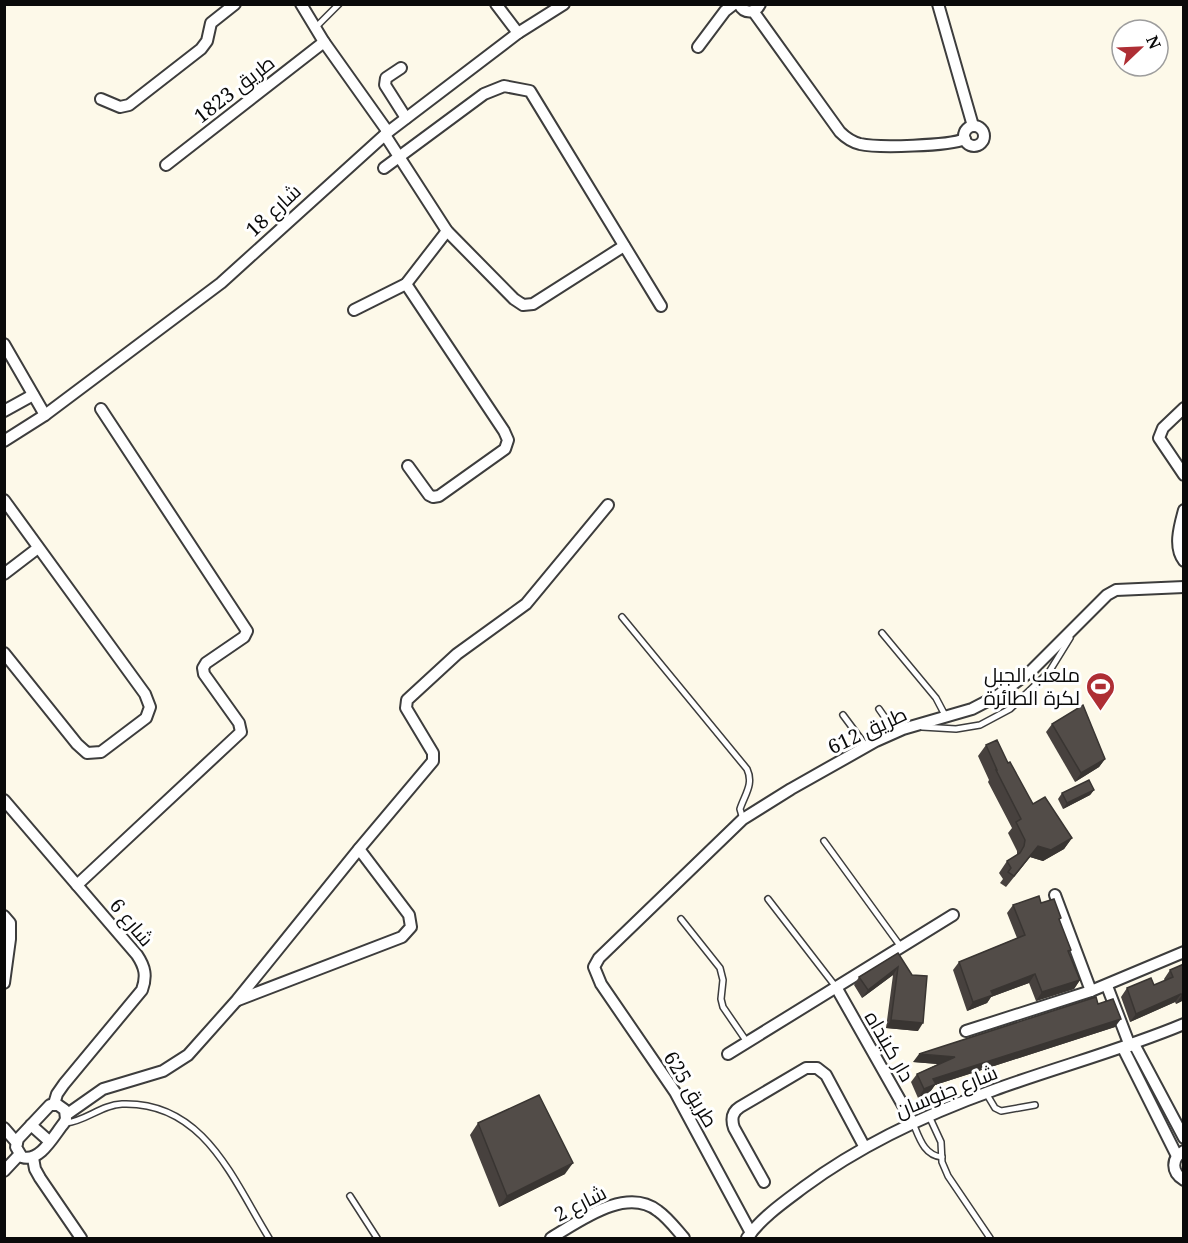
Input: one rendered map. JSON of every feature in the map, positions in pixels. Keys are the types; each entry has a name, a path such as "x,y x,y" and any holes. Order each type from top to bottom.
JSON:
{"street":[{"path":"101,99 120,108 129,105 201,49 207,41 213,20 235,4"},
{"path":"301,4 447,231 514,299 523,305 533,304 624,246"},
{"path":"496,4 518,33"},
{"name":"شارع 18","path":"4,441 45,415 221,283 386,133 518,33 564,4"},
{"path":"698,47 725,11 737,4 746,12 757,8 840,132 851,141 865,145 941,145 953,144 965,139"},
{"path":"938,4 973,126"},
{"name":"طريق 1823","path":"166,165 324,42"},
{"path":"400,68 387,78 385,85 406,118"},
{"path":"384,168 484,94 504,86 530,90 661,306"},
{"path":"973,126 978,127 984,133 979,145 971,146 965,139 966,130 973,126"},
{"path":"354,310 406,284 447,231"},
{"path":"406,284 504,431 508,441 505,448 439,496 429,495 408,466"},
{"path":"4,344 45,415"},
{"path":"4,411 33,395"},
{"path":"1184,408 1159,434 1162,444 1184,475"},
{"path":"77,885 240,732 239,723 204,674 203,668 206,663 244,637 247,632 100,409"},
{"path":"4,500 146,694 150,708 146,718 101,752 87,753 77,744 4,653"},
{"path":"4,1128 17,1143 19,1155 25,1159 33,1158 65,1119 103,1089 154,1075 181,1061 237,1000 433,761 433,753 406,708 407,700 457,654 526,604 608,506"},
{"path":"1184,510 1179,540 1179,550 1184,561"},
{"path":"4,574 38,548"},
{"name":"طريق 612","path":"594,967 599,958 743,819 866,746 895,732 972,709 1009,689 1031,671 1107,595 1116,590 1184,587"},
{"name":"شارع 6","path":"4,800 145,968 145,983 138,996 64,1084 54,1104 46,1107 17,1143"},
{"path":"237,1000 402,937 411,927 409,915 359,849"},
{"path":"1055,895 1091,991"},
{"path":"728,1054 953,915"},
{"path":"4,916 10,923 10,939 4,983"},
{"path":"966,1031 1107,986 1184,952"},
{"name":"طريق 625","path":"594,967 601,984 675,1092 749,1236"},
{"path":"1107,986 1129,1046 1180,1153 1174,1162 1174,1171 1184,1180"},
{"name":"دار كينداه","path":"836,987 913,1123"},
{"name":"شارع جنوسان","path":"749,1236 768,1215 787,1200 825,1171 864,1146 986,1093 1129,1046 1184,1024"},
{"path":"1129,1046 1184,1138"},
{"path":"764,1182 734,1128 732,1123 734,1114 740,1107 807,1068 817,1068 825,1075 864,1146"},
{"path":"54,1104 62,1107 65,1119"},
{"path":"31,1125 49,1141"},
{"path":"4,1171 19,1155"},
{"path":"33,1158 40,1178 81,1239"},
{"name":"شارع 2","path":"551,1239 617,1203 634,1201 658,1211 684,1239"}],"lane":[{"path":"316,27 339,4"},
{"path":"622,617 747,769 751,778 740,809 743,819"},
{"path":"911,727 956,729 980,725 1010,709 1049,672 1080,621"},
{"path":"882,633 939,702 946,717"},
{"path":"879,709 895,732"},
{"path":"843,715 866,746"},
{"path":"824,841 901,947"},
{"path":"768,899 836,987"},
{"path":"681,919 720,968 723,980 721,999 723,1007 747,1042"},
{"path":"986,1093 995,1108 1001,1111 1035,1105"},
{"path":"65,1119 72,1122 114,1105 131,1104 164,1109 198,1131 221,1157 269,1239"},
{"path":"929,1116 941,1142 942,1157 948,1176 990,1239"},
{"path":"913,1123 927,1151 934,1156 942,1157"},
{"path":"350,1196 376,1239"}],"building":[{"path":"1083,705 1105,759 1081,773 1052,724"},
{"path":"997,740 1033,804 1045,797 1072,838 1051,850 1038,846 1014,876 1008,872 1011,868 1007,861 1020,853 1025,840 1016,822 1021,819 986,745"},
{"path":"1089,780 1094,790 1067,803 1062,793"},
{"path":"1039,896 1041,903 1054,899 1071,950 1068,951 1080,980 1042,992 1035,974 991,991 993,995 973,1002 959,962 1025,935 1013,905"},
{"path":"898,953 912,975 927,976 923,1023 891,1020 898,967 868,990 859,977"},
{"path":"1184,964 1184,995 1181,994 1136,1014 1127,988 1151,978 1154,985 1173,977 1170,970"},
{"path":"1096,997 1098,1004 1113,999 1121,1019 933,1079 936,1084 924,1089 917,1074 955,1057 919,1054"},
{"path":"539,1095 573,1163 507,1196 478,1123"}],"place":[{"name":"ملعب الجبل لكرة الطائرة","path":"1101,712"}]}
